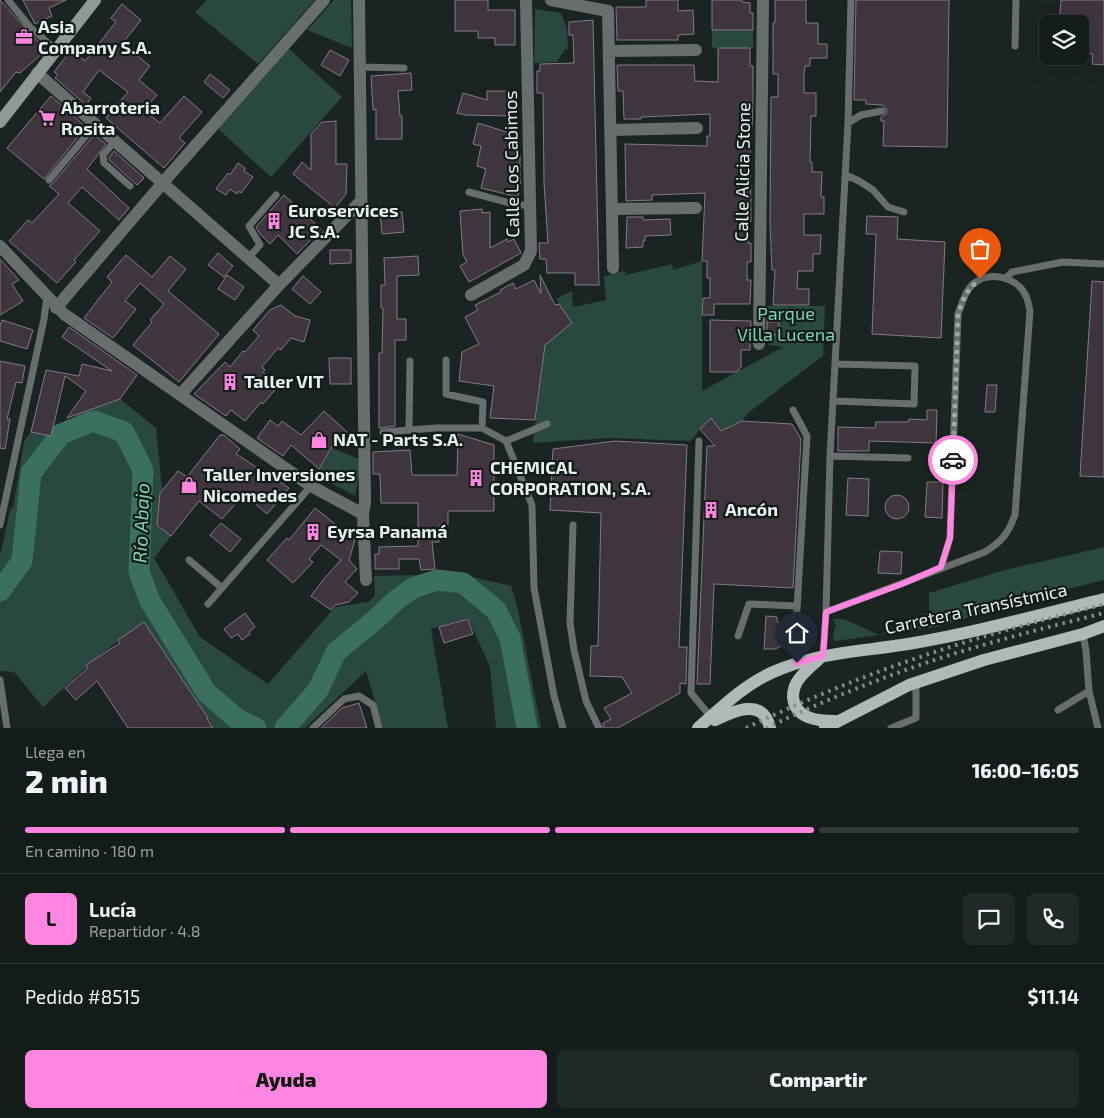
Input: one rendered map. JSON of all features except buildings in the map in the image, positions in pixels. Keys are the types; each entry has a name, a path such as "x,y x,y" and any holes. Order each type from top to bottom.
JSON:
{"main road":[{"path":"0,122 95,0"},
{"name":"Carretera Transístmica","path":"698,728 744,688 769,674 797,663 823,656 907,644 971,632 1104,598"},
{"path":"825,728 840,725 916,683 984,660 1083,634 1104,626"},
{"path":"823,656 799,679 794,689 794,701 800,713 806,717 840,725"},
{"path":"698,728 733,711 746,708 753,709 763,715 770,728"}],"street":[{"path":"56,308 324,0"},
{"path":"359,0 365,502 363,514 366,580"},
{"name":"Calle Los Cabimos","path":"471,295 518,269 528,260 531,246 526,0"},
{"path":"550,0 594,4 608,10 613,268"},
{"name":"Calle Alicia Stone","path":"759,344 763,0"},
{"path":"609,51 696,50"},
{"path":"38,73 279,285"},
{"path":"611,130 697,128"},
{"path":"180,395 279,285 361,201"},
{"path":"612,210 696,208"},
{"path":"0,246 56,308 311,486 363,514"}],"lane":[{"path":"8,0 30,27 56,50"},
{"path":"823,656 830,456 846,176 851,0"},
{"path":"1015,46 1016,0"},
{"path":"360,67 404,68"},
{"path":"848,123 861,115 882,111"},
{"path":"49,180 96,124"},
{"path":"115,141 103,155 104,163 130,186"},
{"path":"846,176 859,181 872,190 888,207 904,212"},
{"path":"469,192 513,204 531,206"},
{"path":"248,258 260,245 249,226 276,195"},
{"path":"1006,278 1012,272 1063,262 1104,264"},
{"path":"826,612 902,584 941,567 985,552 1000,542 1010,529 1015,515 1030,311 1026,295 1016,284 998,276 980,279 971,286 965,294 958,314 950,538 941,567"},
{"path":"0,525 44,319 47,297"},
{"path":"446,360 446,394 483,402 482,428"},
{"path":"409,429 410,361"},
{"path":"834,401 914,404 915,366 836,364"},
{"path":"792,410 807,436 795,642 797,663"},
{"path":"506,441 547,424"},
{"path":"383,432 409,429 482,428 506,441 532,505 534,588 554,696 563,728"},
{"path":"699,440 691,692 711,717"},
{"path":"830,456 908,458"},
{"path":"208,604 311,486"},
{"path":"573,526 570,623 574,650 586,701 600,728"},
{"path":"189,560 222,588"},
{"path":"738,636 749,604 797,606"},
{"path":"1083,634 1089,691 1098,728"},
{"path":"0,680 7,728"},
{"path":"891,728 916,718 916,683"},
{"path":"1058,710 1089,691"},
{"path":"313,728 344,699 359,696 373,705 380,728"}],"green space":[{"path":"207,0 315,0 258,64 195,12"},
{"path":"334,0 351,0 352,48 307,30"},
{"path":"535,9 561,13 567,29 568,49 565,49 557,62 534,63"},
{"path":"712,30 753,30 753,48 712,48"},
{"path":"288,48 342,97 271,177 217,128"},
{"name":"Parque Villa Lucena","path":"702,261 702,391 783,347 769,345 766,334 766,306 825,306 823,356 748,413 742,421 720,431 711,418 691,441 611,438 533,443 545,345 571,323 556,299 572,291 573,307 606,300 604,276 625,271 626,275 672,264 673,270"},
{"path":"120,399 156,428 162,488 157,525 171,536 154,558 200,637 268,684 335,607 368,602 375,596 374,576 460,574 511,586 517,605 541,728 496,728 490,667 468,618 431,629 448,728 383,728 366,671 305,728 214,728 144,623 104,652 43,707 14,672 0,671 0,556 10,510 13,508 24,442 31,432 51,436 77,415"},
{"path":"332,448 362,460 355,496 316,475"},
{"path":"1104,547 1104,580 1041,596 936,627 879,635 929,612 929,593 1005,570"},
{"path":"833,619 844,619 879,635 836,641 833,639 836,627"}],"waterway":[{"name":"Río Abajo","path":"0,591 22,561 31,473 61,434 93,421 124,432 143,470 139,572 150,601 206,692 237,719 256,728"},
{"name":"Río Abajo","path":"285,728 318,690 336,652 395,601 413,588 437,580 463,583 496,610 510,638 527,728"}],"railway":[{"path":"746,728 845,685 921,656 1006,630 1104,604"},
{"path":"766,728 856,688 926,663 1007,638 1104,613"}],"way so far":[{"path":"953,460 958,314 965,294 980,279"}],"place":[{"name":"Asia Company S.A.","path":"24,37"},
{"name":"Abarroteria Rosita","path":"47,118"},
{"name":"Euroservices JC S.A.","path":"274,221"},
{"name":"Taller VIT","path":"230,382"},
{"name":"NAT - Parts S.A.","path":"319,440"},
{"name":"CHEMICAL CORPORATION, S.A.","path":"476,478"},
{"name":"Taller Inversiones Nicomedes","path":"189,485"},
{"name":"Ancón","path":"711,510"},
{"name":"Eyrsa Panamá","path":"313,532"}],"route":[{"path":"797,663 823,656 826,612 902,584 941,567 950,538 953,460"}]}
